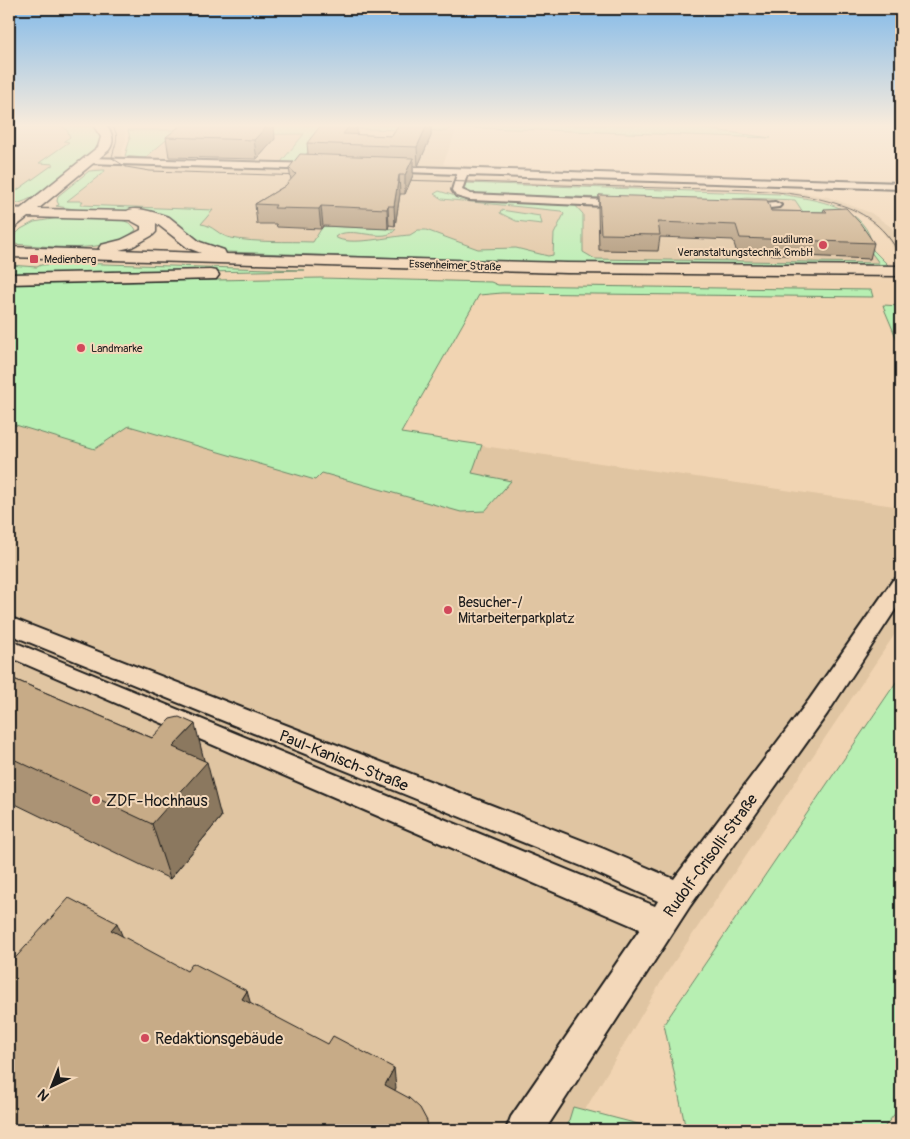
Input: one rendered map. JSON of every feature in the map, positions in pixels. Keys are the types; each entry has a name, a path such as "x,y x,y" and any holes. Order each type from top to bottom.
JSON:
{"main road":[{"path":"9,225 67,178"},
{"path":"40,199 58,212"},
{"path":"25,212 134,213 156,217 170,224 194,245 208,250 257,259"},
{"path":"9,225 58,212 130,216 144,221 150,228 144,236 120,245 89,250 36,253"},
{"name":"Essenheimer Straße","path":"9,252 704,271 901,271"},
{"name":"Essenheimer Straße","path":"9,258 588,275 901,278"},
{"path":"9,279 401,270"}],"street":[{"path":"461,178 457,190 460,194 470,197 635,205"},
{"path":"656,178 901,186"},
{"path":"734,207 775,205"},
{"path":"9,211 25,212"},
{"name":"Rudolf-Crisolli-Straße","path":"524,1130 679,896 818,707 901,585"},
{"name":"Paul-Kanisch-Straße","path":"9,625 594,858 679,896"},
{"name":"Paul-Kanisch-Straße","path":"9,648 661,924"}],"shaded area":[{"path":"9,178 41,178 9,207"},
{"path":"81,178 465,178 785,190 828,197 871,213 891,227 901,240 901,263 898,263 890,241 866,218 820,200 779,194 464,183 469,194 720,201 747,198 795,200 842,213 880,263 477,262 437,259 245,254 226,252 157,216 72,210 56,206 59,205 57,201 58,196"},
{"path":"9,312 401,434 901,507 901,625 664,977 573,1130 9,1130"}],"green space":[{"path":"34,178 60,178 47,188 20,203 9,206 9,196"},
{"path":"80,178 96,178 67,201 83,201 80,205 213,210 201,224 209,226 227,237 241,240 313,242 323,226 396,229 384,235 349,233 335,237 350,241 410,235 418,230 426,230 478,249 516,248 548,256 553,255 554,234 564,214 561,211 442,199 434,194 439,191 465,199 574,204 583,214 583,252 595,259 879,263 842,213 803,212 795,200 747,198 720,201 469,194 464,191 464,183 779,194 824,202 851,214 862,223 869,235 873,250 888,265 477,262 226,252 208,248 177,226 56,206 59,205 57,201 58,196"},
{"path":"501,210 540,216 542,224 516,221 500,213"},
{"path":"65,217 115,219 132,225 136,230 108,244 92,247 75,248 9,244 9,241 21,229 34,222"},
{"path":"71,263 305,270 9,276 9,265 37,267 41,265"},
{"path":"320,278 491,282 498,285 871,290 873,297 502,293 479,295 401,433 482,445 472,473 511,481 485,511 461,512 322,473 315,480 129,426 95,449 9,423 9,284"},
{"path":"883,305 901,306 901,349 885,311"},
{"path":"901,675 901,1106 882,1130 686,1130 664,1024"},
{"path":"573,1107 661,1130 566,1130"}],"building":[{"path":"292,178 398,178 394,206 388,206 387,209 321,206 319,209 274,208 276,205 255,204 285,186"},
{"path":"599,195 767,200 771,211 827,212 824,209 846,208 860,223 874,243 740,238 736,225 658,222 660,235 601,234"},
{"path":"9,677 152,738 170,719 179,717 195,724 173,747 207,762 152,824 9,757"},
{"name":"Redaktionsgebäude","path":"69,898 117,923 111,930 187,971 193,963 247,991 242,999 328,1044 333,1036 394,1068 385,1085 409,1098 420,1108 427,1121 428,1130 9,1130 9,965"}],"tram line":[{"path":"398,180 732,189 800,195 844,206 862,214 885,233 901,258"}],"place":[{"name":"audiluma Veranstaltungstechnik GmbH","path":"823,245"},
{"name":"Medienberg","path":"34,259"},
{"name":"Landmarke","path":"81,348"},
{"name":"Besucher-/ Mitarbeiterparkplatz","path":"448,610"},
{"name":"ZDF-Hochhaus","path":"96,800"},
{"name":"Redaktionsgebäude","path":"145,1038"}]}
